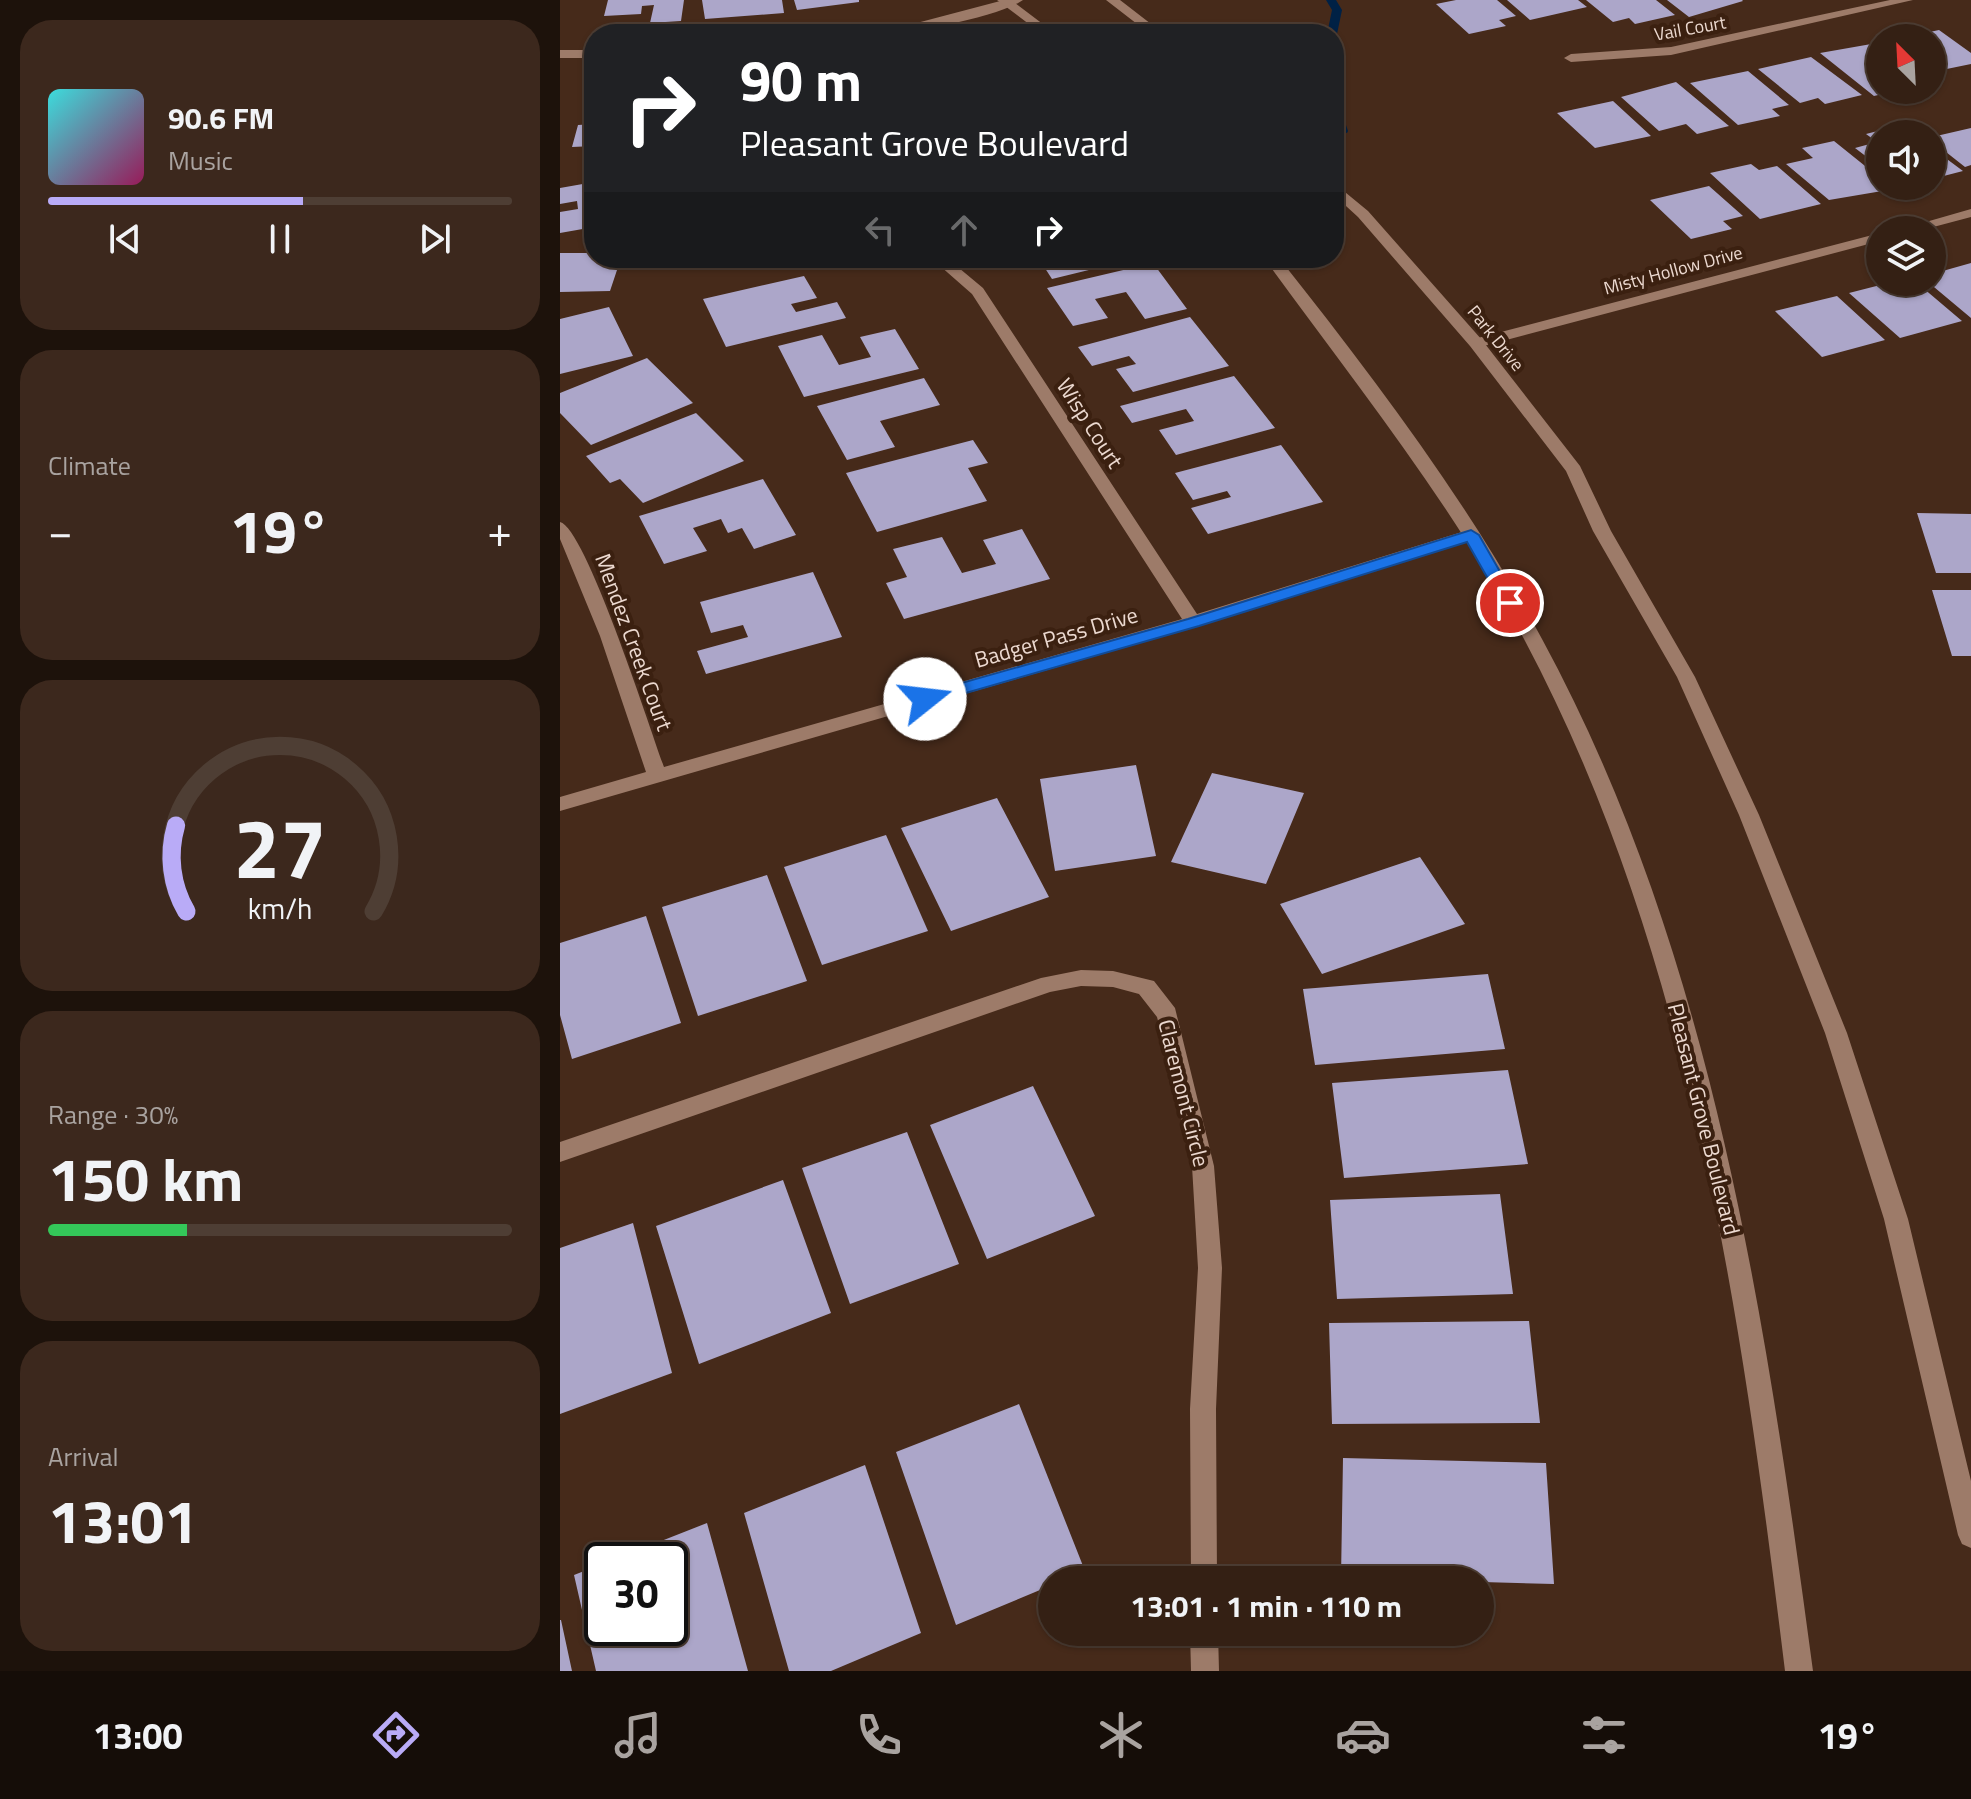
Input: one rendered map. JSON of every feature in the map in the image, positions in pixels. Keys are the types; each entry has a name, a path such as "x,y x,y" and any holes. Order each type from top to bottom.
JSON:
{"street":[{"path":"1112,0 1144,24"},
{"name":"Vail Court","path":"1571,58 1671,51 1907,0"},
{"path":"931,24 1009,1 1038,24"},
{"path":"560,54 584,54"},
{"name":"Park Drive","path":"1344,196 1476,343 1574,470 1602,531 1686,677 1749,815 1836,1033 1896,1219 1971,1535"},
{"path":"1946,219 1971,213"},
{"name":"Misty Hollow Drive","path":"1476,343 1866,241"},
{"name":"Wisp Court","path":"950,268 978,291 1193,622"},
{"path":"1279,268 1370,381 1423,456 1478,545"},
{"name":"Mendez Creek Court","path":"560,527 569,539 609,636 657,776"},
{"name":"Badger Pass Drive","path":"560,804 1193,622 1478,545"},
{"name":"Pleasant Grove Boulevard","path":"1478,545 1563,699 1609,809 1692,1052 1734,1239 1778,1503 1799,1671"},
{"name":"Claremont Circle","path":"560,1152 1049,984 1081,978 1113,979 1146,987 1167,1014 1203,1166 1210,1268 1203,1409 1204,1566"},
{"path":"1204,1646 1205,1671"}],"building":[{"path":"608,0 684,0 681,21 650,23 654,5 642,6 641,14 604,16"},
{"path":"702,0 782,0 784,13 705,19"},
{"path":"794,0 859,0 859,2 797,10"},
{"path":"1456,0 1497,0 1516,16 1499,20 1506,26 1469,34 1436,4"},
{"path":"1507,0 1578,0 1587,7 1530,20"},
{"path":"1586,0 1656,0 1675,15 1635,24 1629,18 1613,22"},
{"path":"1667,0 1742,0 1743,1 1689,17"},
{"path":"1946,35 1971,53 1971,64 1946,69"},
{"path":"1866,45 1866,90 1820,53"},
{"path":"1811,57 1862,95 1825,104 1818,98 1800,103 1758,69"},
{"path":"1748,71 1789,105 1772,109 1780,116 1738,125 1690,83"},
{"path":"1676,82 1729,126 1697,134 1686,124 1659,131 1621,97"},
{"path":"1613,101 1651,136 1595,148 1557,113"},
{"path":"578,125 584,125 584,146 572,147"},
{"path":"1971,128 1971,165 1965,167 1946,152 1946,134"},
{"path":"1834,141 1866,167 1866,194 1829,200 1786,164 1813,158 1802,148"},
{"path":"1866,145 1866,156 1855,148"},
{"path":"1946,158 1963,171 1946,175"},
{"path":"1751,164 1759,170 1777,166 1821,204 1760,219 1710,173"},
{"path":"584,184 584,229 560,233 560,212 578,209 577,201 560,204 560,188"},
{"path":"1709,186 1743,216 1723,221 1732,229 1691,239 1650,200"},
{"path":"560,253 584,253 584,268 618,268 610,291 560,292"},
{"path":"1971,263 1971,318 1945,296 1946,270"},
{"path":"1045,268 1097,268 1052,279"},
{"path":"1132,268 1157,268 1187,309 1145,319 1126,292 1095,299 1108,318 1073,326 1047,288"},
{"path":"804,276 817,298 791,304 796,312 837,302 846,318 726,347 703,299"},
{"path":"1866,289 1866,296 1933,296 1962,321 1900,338 1849,293"},
{"path":"1837,296 1885,340 1822,357 1775,311"},
{"path":"609,307 633,356 560,374 560,319"},
{"path":"1190,317 1229,366 1133,392 1116,369 1136,364 1129,356 1092,366 1078,347"},
{"path":"895,329 919,369 804,397 778,346 822,335 839,365 871,357 860,337"},
{"path":"647,358 693,403 591,445 560,413 560,393"},
{"path":"1234,376 1275,428 1176,455 1159,430 1194,421 1186,409 1132,423 1120,406"},
{"path":"924,378 940,405 880,421 895,447 847,460 817,406"},
{"path":"696,413 744,461 643,503 620,479 610,483 586,456"},
{"path":"973,440 988,463 968,468 987,501 877,532 846,473"},
{"path":"1281,445 1323,502 1208,534 1191,508 1231,497 1227,491 1193,500 1175,473"},
{"path":"763,479 796,535 754,549 742,528 728,533 721,519 693,528 707,551 664,564 639,516"},
{"path":"1917,513 1971,514 1971,573 1936,573"},
{"path":"1022,529 1050,579 904,619 886,583 907,577 893,549 942,537 962,573 996,564 983,540"},
{"path":"813,572 842,637 706,674 697,651 748,637 743,625 711,633 700,602"},
{"path":"1932,590 1971,590 1971,656 1952,656"},
{"path":"1136,765 1156,856 1055,871 1040,779"},
{"path":"1212,773 1304,793 1266,884 1171,862"},
{"path":"997,798 1049,897 951,931 901,828"},
{"path":"886,835 928,931 822,965 784,867"},
{"path":"1420,857 1465,924 1322,974 1280,904"},
{"path":"767,875 807,981 698,1016 662,907"},
{"path":"646,916 681,1023 572,1059 560,1015 560,943"},
{"path":"1488,974 1505,1049 1315,1065 1303,989"},
{"path":"1508,1070 1528,1164 1344,1178 1332,1083"},
{"path":"1033,1086 1095,1216 987,1259 930,1125"},
{"path":"907,1132 959,1264 850,1304 802,1168"},
{"path":"783,1180 831,1313 699,1364 656,1226"},
{"path":"1500,1194 1513,1294 1337,1299 1330,1200"},
{"path":"633,1223 672,1373 560,1414 560,1248"},
{"path":"1529,1321 1540,1423 1332,1424 1329,1323"},
{"path":"1019,1404 1083,1566 1038,1566 1038,1591 956,1625 896,1452"},
{"path":"1343,1458 1546,1463 1554,1584 1494,1582 1494,1566 1341,1566"},
{"path":"865,1465 921,1633 831,1671 789,1671 744,1513"},
{"path":"707,1523 748,1671 596,1671 590,1646 688,1646 688,1542 659,1542"},
{"path":"584,1571 584,1619 574,1575"},
{"path":"561,1620 572,1671 560,1671"}],"waterway":[{"path":"1331,0 1337,10 1334,24"}],"route":[{"path":"925,699 1193,622 1471,535 1510,603"}]}
